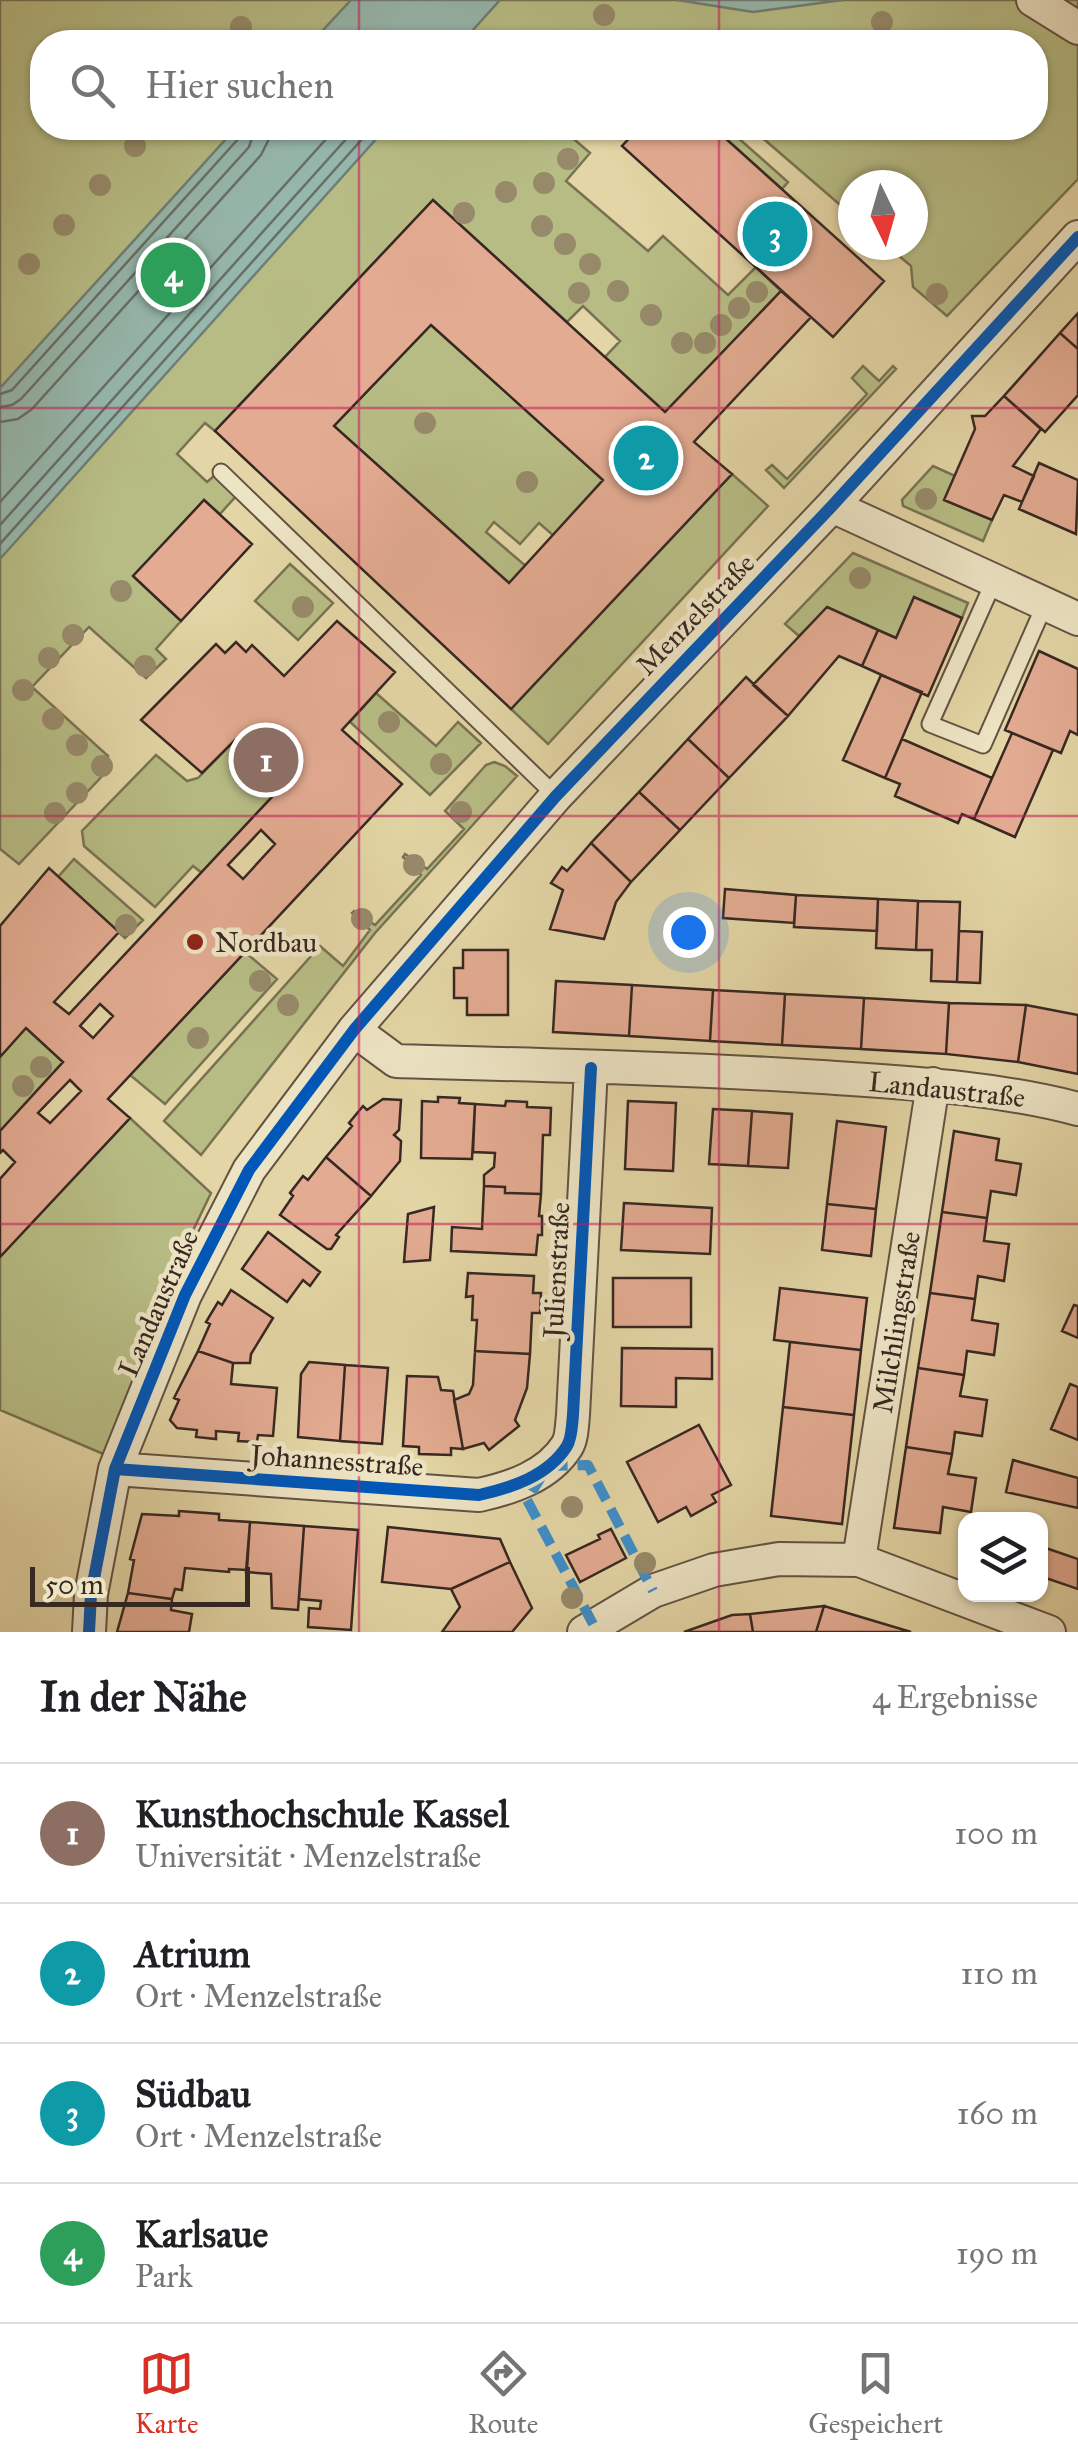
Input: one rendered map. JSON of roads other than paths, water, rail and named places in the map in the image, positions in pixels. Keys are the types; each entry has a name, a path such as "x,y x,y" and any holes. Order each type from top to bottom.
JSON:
{"street":[{"path":"1034,0 1078,28"},
{"name":"Menzelstraße","path":"354,1030 556,796 832,506 1078,237"},
{"path":"832,506 1078,619"},
{"name":"Landaustraße","path":"89,1632 91,1594 115,1469 184,1295 248,1170 354,1030 396,1060 748,1072 932,1084 1037,1098 1078,1108"},
{"name":"Julienstraße","path":"548,1466 568,1444 573,1415 592,1068"},
{"name":"Milchlingstraße","path":"859,1560 932,1084"},
{"name":"Johannesstraße","path":"115,1469 478,1496 514,1487 548,1466"},
{"path":"584,1632 653,1591 714,1570 780,1559 859,1560 1048,1632"}],"lane":[{"path":"221,472 556,796"},
{"path":"994,581 930,724 983,745 1046,604"}],"water":[{"path":"351,0 500,0 473,30 323,30"},
{"path":"677,0 843,0 753,12"},
{"path":"225,140 375,140 0,559 0,388"}],"place":[{"name":"Südbau","path":"775,234"},
{"name":"Karlsaue","path":"173,275"},
{"name":"Atrium","path":"646,458"},
{"name":"Kunsthochschule Kassel","path":"266,760"},
{"name":"Nordbau","path":"195,942"}]}
